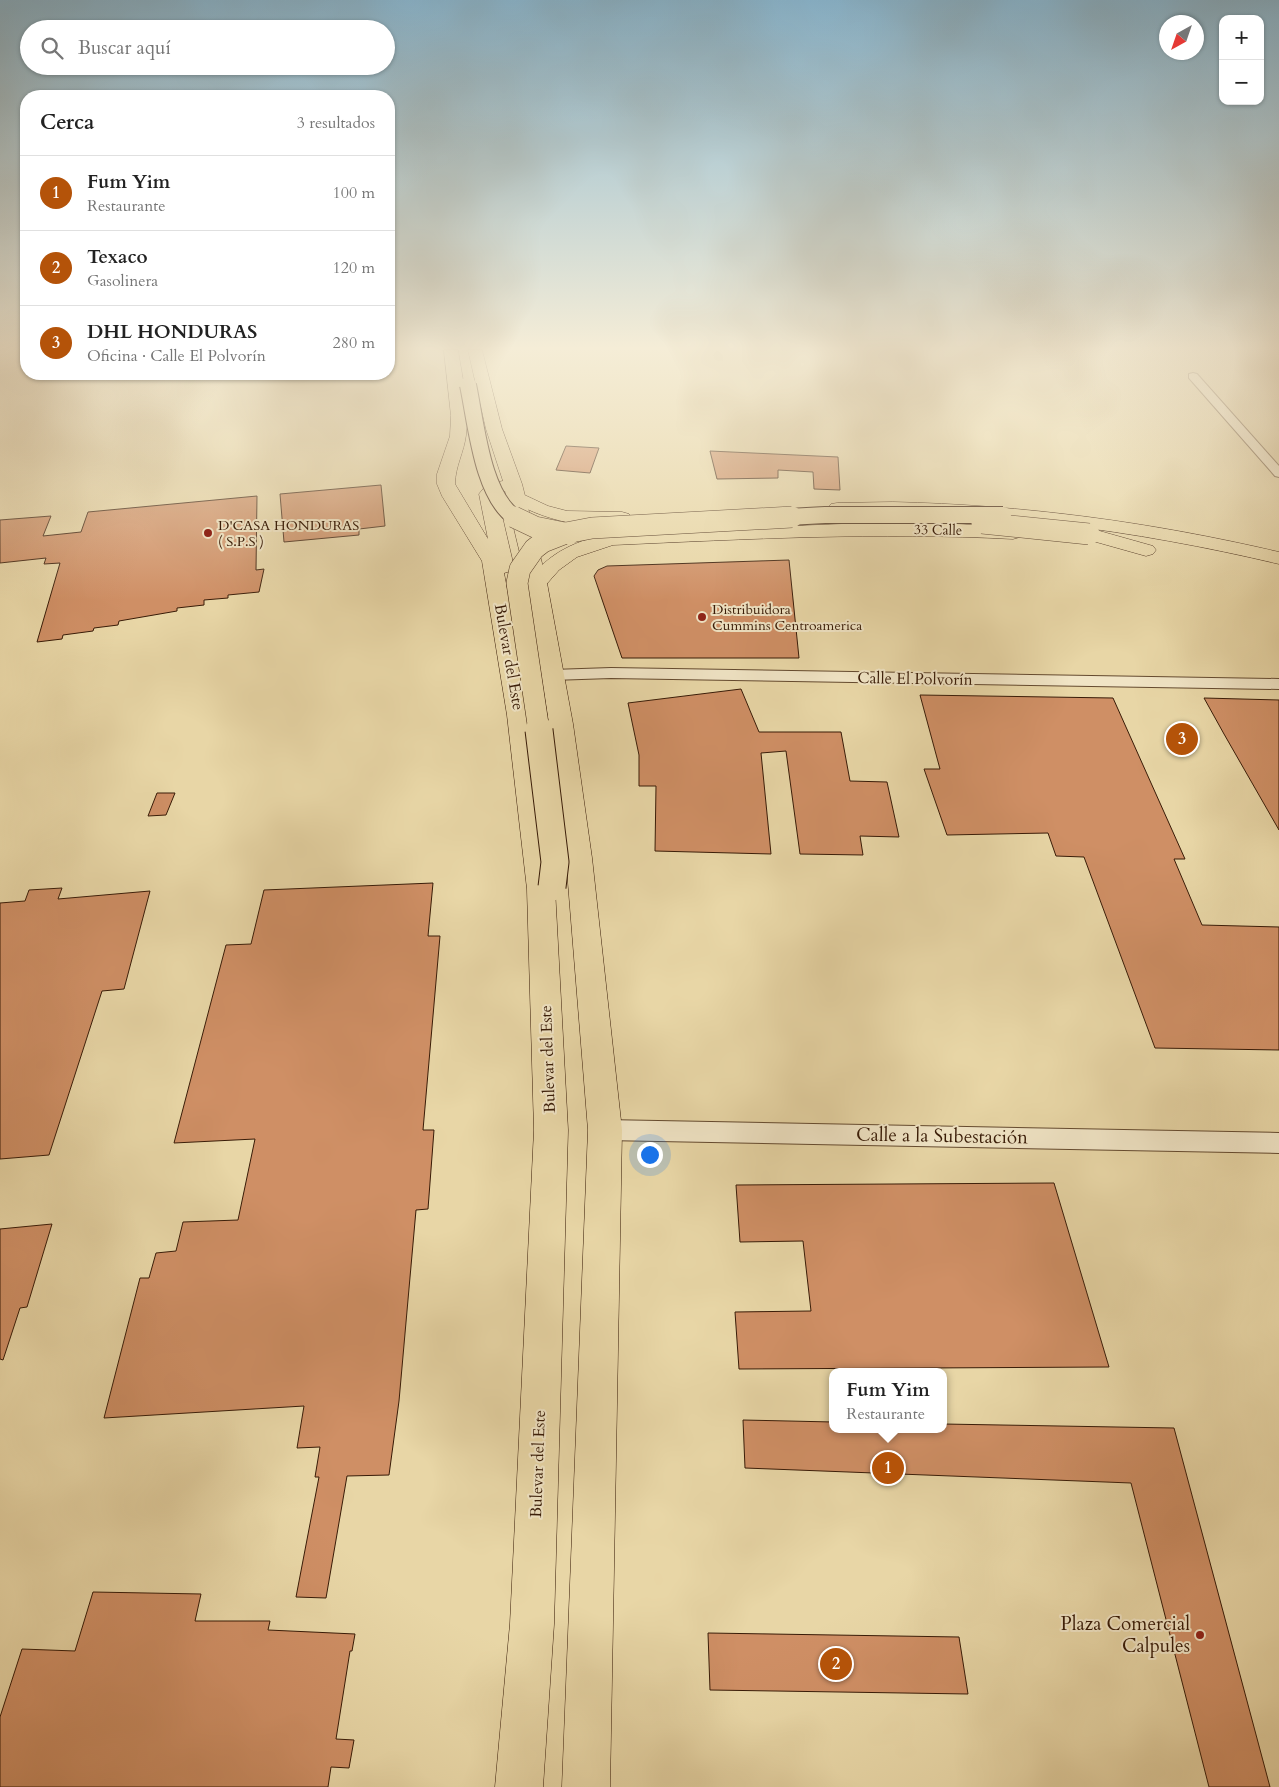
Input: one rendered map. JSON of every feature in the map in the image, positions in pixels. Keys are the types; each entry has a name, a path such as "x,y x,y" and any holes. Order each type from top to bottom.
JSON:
{"main road":[{"name":"Bulevar del Este","path":"458,433 446,474 446,484 451,496 460,507 492,561 519,715 541,889 543,933 551,1130 532,1624 519,1787"},
{"path":"479,433 487,466 498,499 506,510 522,521 550,531 588,534 842,523 953,522 1008,525 1089,534 1164,552"},
{"path":"496,433 515,490 537,583 562,724 579,858 605,1130 586,1787"},
{"path":"498,596 505,573 488,494 493,488 515,490"},
{"name":"33 Calle","path":"515,490 538,510 557,516 586,519 899,506 986,509 1128,528 1224,544 1279,558"},
{"path":"543,933 555,862 545,768 517,583 521,565 537,546 569,532 601,527 825,516 1026,515"},
{"path":"623,518 626,538"},
{"name":"33 Calle","path":"537,583 549,568 565,554 593,542 626,538 849,530 938,529 1055,537 1164,552 1227,562 1279,576"}],"street":[{"path":"1244,433 1279,473"},
{"name":"Calle El Polvorín","path":"552,675 611,673 1279,684"},
{"name":"Calle a la Subestación","path":"605,1130 1279,1143"}],"building":[{"path":"566,446 599,448 590,473 556,470"},
{"path":"710,451 838,457 840,490 814,489 813,472 778,470 778,478 717,479"},
{"path":"381,485 385,526 359,529 359,535 284,542 280,494"},
{"path":"257,496 256,570 264,569 259,592 204,600 204,605 177,608 177,611 119,621 118,625 94,628 93,631 63,635 62,639 37,642 60,563 44,564 46,558 0,563 0,520 51,516 43,536 81,532 88,512"},
{"name":"Distribuidora Cummins Centroamerica","path":"789,560 799,658 622,658 594,576 598,570 607,566"},
{"path":"741,689 759,732 841,732 850,781 887,782 899,837 860,836 863,855 800,854 786,751 761,753 771,854 655,851 656,786 639,786 639,755 628,703"},
{"path":"920,695 1113,698 1185,859 1174,859 1202,925 1279,927 1279,1050 1155,1048 1084,857 1056,856 1048,833 947,835 924,769 940,769"},
{"path":"1204,698 1279,700 1279,830 1224,734"},
{"path":"157,793 175,793 166,815 148,816"},
{"path":"433,883 428,936 440,936 423,1130 434,1130 428,1209 416,1210 399,1401 389,1475 347,1476 326,1598 296,1597 319,1477 315,1477 320,1447 297,1448 304,1406 104,1418 140,1278 149,1278 156,1253 176,1251 183,1222 238,1220 255,1139 174,1143 226,945 251,944 264,890"},
{"path":"62,888 58,899 150,891 124,989 102,991 49,1155 0,1159 0,903 25,901 29,890"},
{"path":"1054,1183 1109,1367 739,1369 735,1312 811,1311 803,1241 740,1242 736,1185"},
{"path":"52,1224 27,1307 20,1308 3,1360 0,1359 0,1229"},
{"name":"Plaza Comercial Calpules","path":"743,1420 829,1422 829,1433 947,1433 947,1424 1174,1428 1270,1787 1209,1787 1131,1483 745,1468"},
{"path":"93,1592 201,1594 195,1621 270,1621 268,1630 355,1634 352,1651 350,1651 336,1739 354,1740 349,1768 331,1767 328,1787 0,1787 0,1717 22,1649 75,1651"},
{"path":"708,1633 959,1637 968,1694 710,1690"}],"place":[{"name":"D'CASA HONDURAS ( S.P.S )","path":"208,533"},
{"name":"Distribuidora Cummins Centroamerica","path":"702,617"},
{"name":"DHL HONDURAS","path":"1182,739"},
{"name":"Fum Yim","path":"888,1468"},
{"name":"Plaza Comercial Calpules","path":"1200,1635"},
{"name":"Texaco","path":"836,1664"}]}
